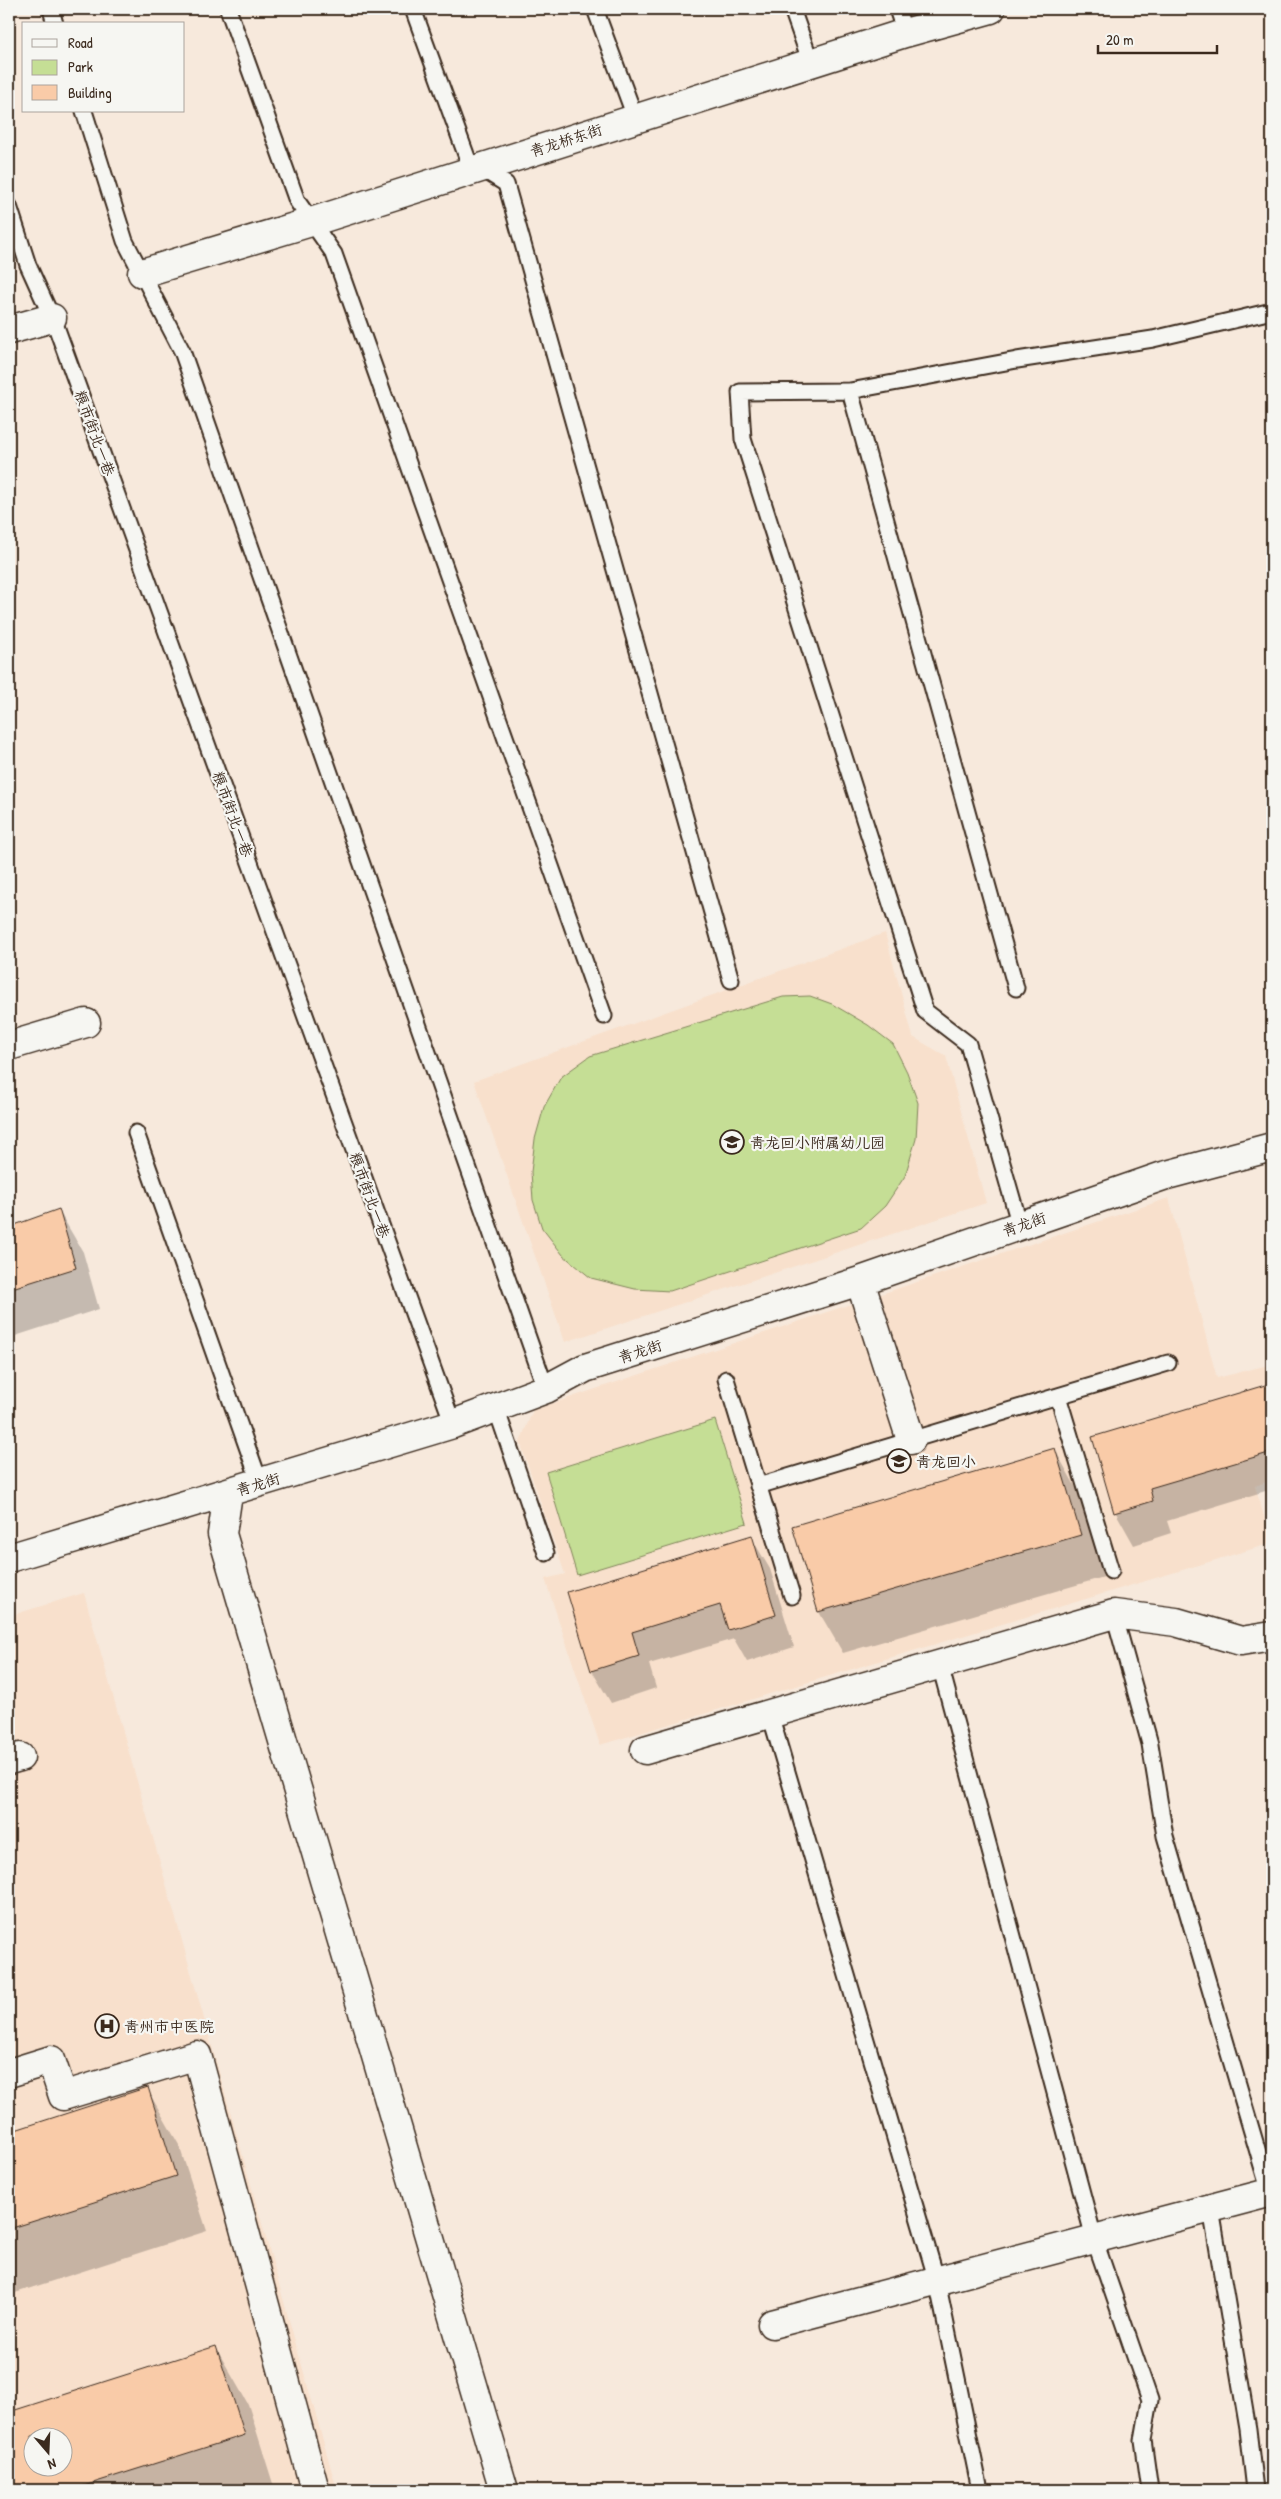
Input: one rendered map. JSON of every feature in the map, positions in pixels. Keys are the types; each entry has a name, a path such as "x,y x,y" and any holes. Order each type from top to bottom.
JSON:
{"street":[{"name":"青龙桥东街","path":"142,272 311,222 635,117 811,63 901,21 991,9"},
{"path":"9,330 52,318"},
{"path":"9,1046 86,1023"},
{"name":"青龙街","path":"9,1558 453,1424 546,1389 585,1368 860,1281 1163,1176 1272,1147"},
{"path":"860,1281 911,1440"},
{"path":"228,1493 222,1534 504,2490"},
{"path":"645,1750 1114,1614 1176,1622 1241,1641 1272,1636"},
{"path":"9,2073 51,2060 63,2096 197,2054 315,2490"},
{"path":"772,2324 1271,2192"}],"lane":[{"path":"51,9 54,22"},
{"path":"228,9 297,201 334,254 604,1016"},
{"path":"413,9 468,160 506,184 731,980"},
{"path":"595,9 635,117"},
{"path":"792,9 811,63"},
{"path":"84,112 125,241 182,351 546,1389"},
{"name":"粮市街北一巷","path":"9,206 28,265 52,318 453,1424"},
{"path":"1020,1226 968,1044 925,1011 743,439 740,392 850,391 1017,360 1154,339 1272,311"},
{"path":"850,391 1016,988"},
{"path":"136,1133 260,1483"},
{"path":"758,1486 1168,1363"},
{"path":"726,1379 792,1596"},
{"path":"1058,1396 1111,1571"},
{"path":"496,1408 546,1553"},
{"path":"1114,1614 1150,1744 1165,1836 1271,2192"},
{"path":"940,1665 1094,2238 1150,2400 1143,2440 1150,2490"},
{"path":"770,1714 937,2281 980,2490"},
{"path":"1211,2209 1248,2429 1255,2490"}],"shaded area":[{"name":"青龙回小附属幼儿园","path":"885,933 913,1037 946,1056 986,1203 565,1342 474,1081"},
{"name":"青龙回小","path":"1169,1198 1217,1378 1272,1364 1272,1480 1255,1486 1272,1543 600,1745 545,1579 565,1574 520,1442 533,1410"},
{"name":"青州市中医院","path":"84,1593 337,2490 9,2490 9,1616"}],"green space":[{"name":"青龙回小附属幼儿园","path":"810,996 832,1004 868,1025 893,1044 907,1072 918,1103 916,1139 905,1176 885,1206 861,1228 670,1291 635,1289 591,1278 563,1255 542,1228 533,1200 531,1172 535,1139 544,1107 561,1077 590,1056 783,997"},
{"path":"715,1420 747,1523 577,1575 546,1472"}],"building":[{"path":"59,1209 76,1268 9,1289 9,1227"},
{"path":"1272,1383 1272,1452 1150,1488 1153,1501 1114,1513 1092,1437"},
{"path":"1055,1448 1081,1535 818,1612 792,1526"},
{"path":"752,1535 776,1615 728,1630 720,1605 632,1632 639,1656 591,1671 567,1592"},
{"path":"148,2087 176,2176 9,2229 9,2132"},
{"path":"216,2346 245,2435 71,2490 9,2490 9,2412"}],"place":[{"name":"青龙回小附属幼儿园","path":"732,1142"},
{"name":"青龙回小","path":"899,1461"},
{"name":"青州市中医院","path":"107,2026"}]}
